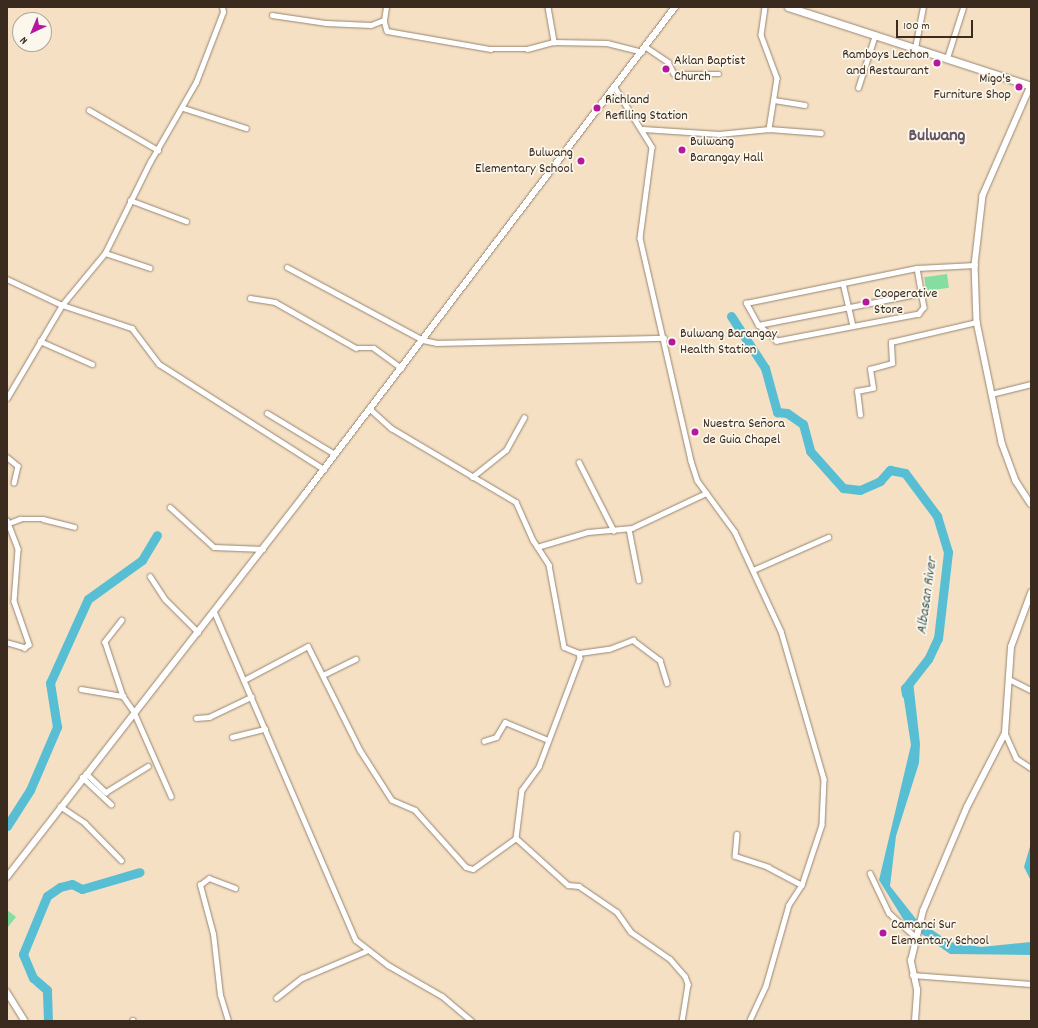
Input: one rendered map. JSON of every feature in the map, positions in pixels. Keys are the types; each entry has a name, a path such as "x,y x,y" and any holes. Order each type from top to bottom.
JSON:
{"main road":[{"path":"788,7 1031,86"}],"street":[{"path":"7,398 62,305 105,253 130,200 183,108 216,31 223,12 222,7"},
{"path":"386,7 384,20 387,31 490,48 527,49 554,42 607,43 642,52"},
{"path":"548,7 554,42"},
{"path":"7,877 84,775 263,549 369,408 402,368 675,7"},
{"path":"765,7 762,35 777,78 769,129"},
{"path":"915,48 923,7"},
{"path":"947,58 963,8"},
{"path":"272,15 326,24 371,25 384,20"},
{"path":"858,88 875,35"},
{"path":"646,47 671,64 674,74 719,74"},
{"path":"614,86 643,130 652,147 640,238 664,338 678,415 697,480 735,532 790,657 824,779 822,825 802,885 789,905 766,986 750,1021"},
{"path":"1031,86 983,196 975,264 977,322 991,394 1011,468 1031,504"},
{"path":"774,100 805,105"},
{"path":"183,108 246,128"},
{"path":"89,110 158,150"},
{"path":"643,130 719,134 769,129 821,133"},
{"path":"130,200 186,221"},
{"path":"105,253 150,268"},
{"path":"917,268 924,307 919,314 777,341 758,325 746,303 917,268 975,264"},
{"path":"287,267 423,340 451,344 664,338"},
{"path":"7,279 62,305 132,328 159,364 324,469"},
{"path":"843,283 853,326"},
{"path":"758,325 848,305 922,293"},
{"path":"250,298 275,302 352,346 374,348 402,368"},
{"path":"860,415 857,391 872,388 870,369 892,363 891,342 977,322"},
{"path":"40,341 92,364"},
{"path":"991,394 1031,384"},
{"path":"369,408 391,428 516,502 537,547 549,564 564,647 579,653 609,649 632,640 660,660 667,683"},
{"path":"267,413 335,454"},
{"path":"472,477 506,450 524,418"},
{"path":"7,457 18,466 14,483"},
{"path":"579,462 614,531"},
{"path":"537,547 588,532 628,529 706,493"},
{"path":"170,507 214,547 263,549"},
{"path":"7,643 25,648 29,644 14,600 18,549 8,522 43,519 74,527"},
{"path":"628,529 638,580"},
{"path":"753,570 828,537"},
{"path":"150,576 165,599 198,632"},
{"path":"915,1021 917,990 912,975 916,937 923,911 967,807 1006,733 1011,647 1022,607 1031,593"},
{"path":"214,611 353,933 366,951 428,987 472,1021"},
{"path":"122,620 105,642 123,696 134,712 171,796"},
{"path":"244,680 307,646 325,674 360,750 387,794 396,803 415,810 466,867 473,869 516,838 522,790 539,767 580,658 579,653"},
{"path":"325,674 356,659"},
{"path":"1009,679 1031,690"},
{"path":"81,689 123,696"},
{"path":"196,718 209,717 251,697"},
{"path":"484,740 496,736 505,722 548,740"},
{"path":"232,737 265,729"},
{"path":"1006,733 1016,758 1031,768"},
{"path":"84,775 106,792 148,766"},
{"path":"84,775 111,804"},
{"path":"60,806 86,823 121,860"},
{"path":"737,834 735,856 768,867 802,885"},
{"path":"516,838 568,885 579,886 616,912 631,932 680,970 688,984 682,1021"},
{"path":"870,873 889,913 916,937"},
{"path":"228,1021 220,995 213,934 200,885 209,878 236,888"},
{"path":"276,998 302,978 366,951"},
{"path":"912,975 1031,984"},
{"path":"7,992 25,1021"}],"green space":[{"path":"947,274 949,288 926,291 924,277"},
{"path":"7,910 16,917 8,927 7,926"}],"water":[{"path":"913,681 920,744 919,763 896,836 890,886 916,919 950,942 981,947 1031,942 1031,955 950,954 905,922 879,880 911,745 902,687"},
{"path":"1031,843 1031,881 1024,867"}],"waterway":[{"name":"Albasan River","path":"731,316 765,368 777,412 787,413 803,424 810,451 843,488 860,490 880,481 890,470 905,473 937,516 948,552 938,638 928,659 905,688 906,694"},
{"path":"7,826 30,790 57,727 50,683 88,599 142,560 157,535"},
{"path":"48,1021 47,990 33,978 23,954 47,896 60,887 72,884 82,889 140,872"}],"place":[{"name":"Ramboys Lechon and Restaurant","path":"937,63"},
{"name":"Aklan Baptist Church","path":"666,69"},
{"name":"Migo's Furniture Shop","path":"1019,87"},
{"name":"Richland Refilling Station","path":"597,108"},
{"name":"Bulwang Barangay Hall","path":"682,150"},
{"name":"Bulwang Elementary School","path":"581,161"},
{"name":"Cooperative Store","path":"866,302"},
{"name":"Bulwang Barangay Health Station","path":"672,342"},
{"name":"Nuestra Señora de Guia Chapel","path":"695,432"},
{"name":"Camanci Sur Elementary School","path":"883,933"}],"district":[{"name":"Bulwang","path":"937,137"}]}
